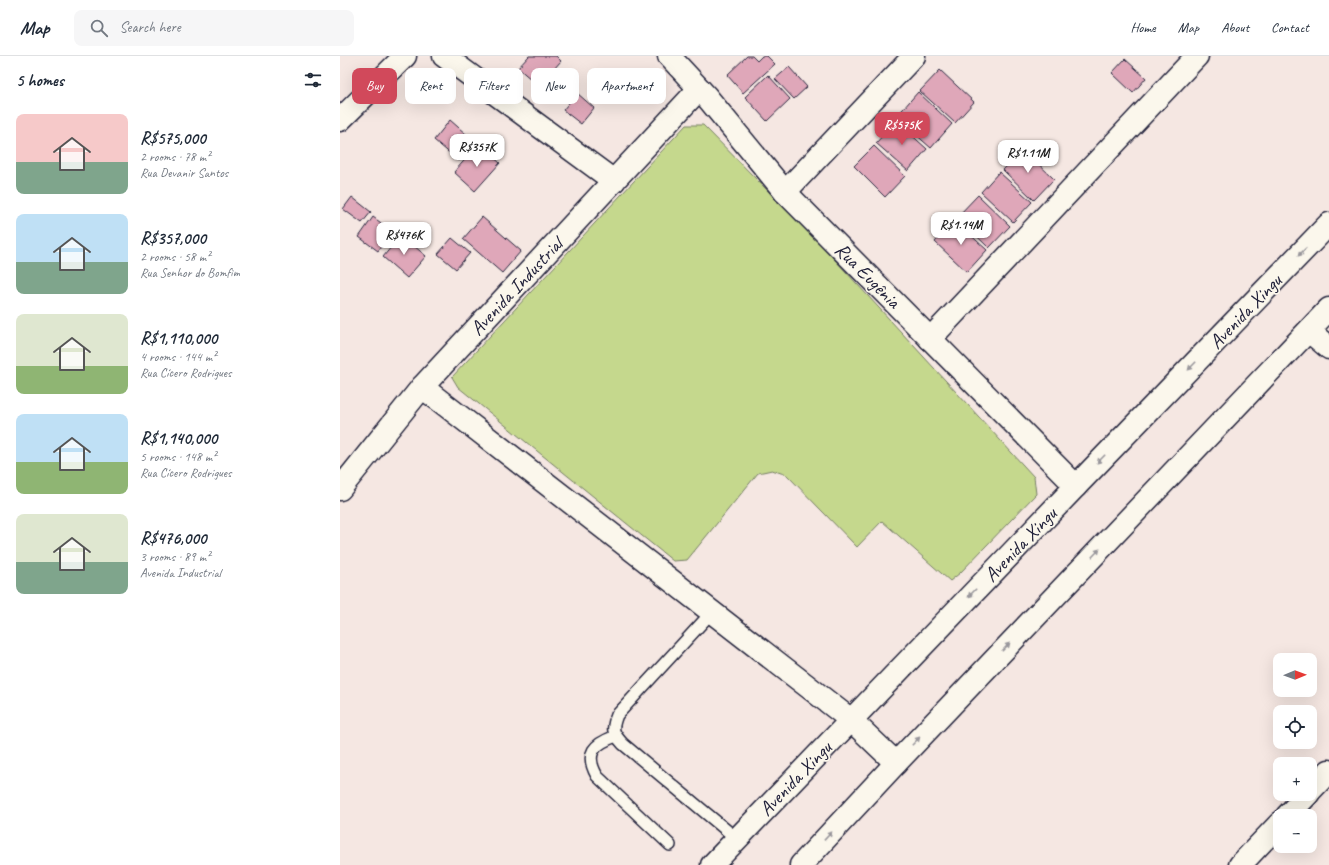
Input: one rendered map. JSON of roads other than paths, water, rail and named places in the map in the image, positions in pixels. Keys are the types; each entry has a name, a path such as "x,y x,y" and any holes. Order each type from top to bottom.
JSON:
{"street":[{"path":"340,120 405,56"},
{"path":"444,56 614,180"},
{"name":"Rua Eugênia","path":"669,56 699,89 785,192 1076,486"},
{"path":"785,192 914,56"},
{"path":"930,339 1197,56"},
{"name":"Avenida Industrial","path":"340,488 422,387 699,89"},
{"name":"Avenida Xingu","path":"712,865 1329,224"},
{"path":"801,865 896,763 1329,310"},
{"path":"1308,331 1329,348"},
{"path":"422,387 851,720 896,763"},
{"path":"1317,784 1329,771"},
{"path":"1294,809 1301,801"},
{"path":"1240,865 1273,830"}],"lane":[{"path":"712,612 617,716 613,726 616,736 623,744 737,839"},
{"path":"616,736 595,747 590,760 593,768 597,776 670,845"}]}
